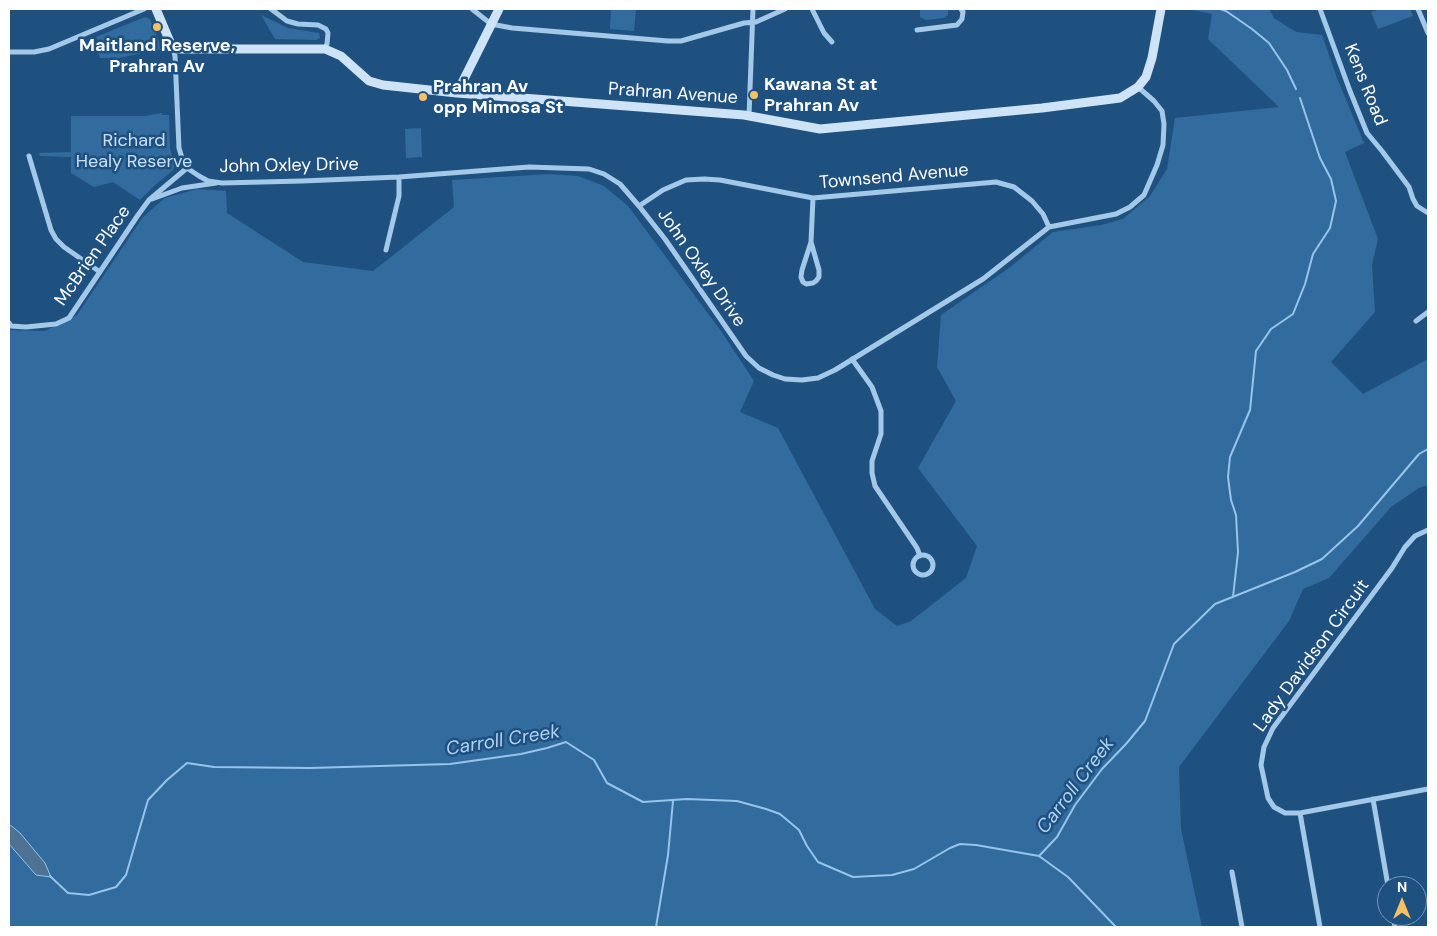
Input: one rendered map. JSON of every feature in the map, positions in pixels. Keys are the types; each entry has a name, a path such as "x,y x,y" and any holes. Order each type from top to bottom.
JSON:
{"street":[{"path":"9,52 34,52 49,49 85,32 144,9"},
{"path":"156,9 173,49 179,148 187,168"},
{"path":"271,9 288,21 298,24 322,26 328,33 325,49"},
{"path":"472,9 491,24 512,28 668,41 681,41 753,22 785,9"},
{"path":"457,93 499,9"},
{"path":"749,116 753,9"},
{"path":"812,9 824,33 832,42"},
{"path":"917,30 956,25 962,20 963,12 961,9"},
{"path":"1138,87 1146,77 1152,58 1161,9"},
{"name":"Kens Road","path":"1320,9 1367,133 1408,187 1412,199 1417,206 1428,213"},
{"path":"1418,9 1428,33"},
{"name":"Prahran Avenue","path":"173,49 325,49 341,56 364,78 376,84 457,93 749,116 820,128 836,128 1100,101 1120,98 1138,87"},
{"name":"John Oxley Drive","path":"187,168 208,181 222,183 399,177 529,168 589,169 604,174 620,184 665,239 746,356 759,368 773,375 785,379 802,380 818,378 835,370 983,279 1049,227 1116,214 1130,207 1144,195 1157,165 1162,145 1164,124 1162,111 1138,87"},
{"path":"29,156 51,230 56,239 64,247 100,272"},
{"name":"McBrien Place","path":"9,323 12,326 26,327 56,324 68,318 149,200 187,168"},
{"path":"386,250 399,196 399,177"},
{"name":"Townsend Avenue","path":"639,206 663,190 686,180 720,180 813,198 996,182 1014,187 1032,201 1043,214 1049,227"},
{"path":"149,200 182,188 222,183"},
{"path":"811,242 819,270 819,278 809,284 803,282 801,277 811,242 813,198"},
{"path":"1416,321 1428,312"},
{"path":"852,359 872,387 881,411 881,434 872,461 875,486 917,548 920,556"},
{"name":"Lady Davidson Circuit","path":"1428,530 1415,536 1405,547 1392,568 1274,728 1264,747 1261,765 1268,798 1274,807 1285,813 1300,813 1428,789"},
{"path":"1373,799 1386,876"},
{"path":"1300,813 1320,927"},
{"path":"1232,872 1242,927"}],"green space":[{"path":"611,9 636,9 634,31 610,29"},
{"path":"920,9 948,9 948,15 944,18 926,20 920,17"},
{"path":"1188,9 1269,9 1274,18 1296,32 1322,35 1337,78 1364,143 1345,152 1378,239 1372,265 1375,312 1331,362 1363,394 1428,359 1428,485 1419,488 1391,507 1329,578 1303,589 1289,621 1179,767 1181,829 1202,927 9,927 9,844 36,875 51,876 45,863 20,833 9,824 9,330 45,331 77,315 143,217 165,198 197,189 226,191 227,213 303,262 373,271 454,207 452,180 550,174 578,176 604,186 628,206 721,331 754,381 740,412 778,428 875,609 897,626 911,621 966,578 977,546 918,468 956,401 937,367 941,315 1009,268 1053,232 1101,225 1123,219 1150,196 1167,169 1175,118 1279,107 1208,39 1212,14"},
{"path":"1380,9 1410,9 1413,16 1378,29 1371,12"},
{"path":"261,15 288,28 319,33 320,38 316,40 275,39"},
{"path":"145,17 150,19 162,49 119,58 100,58 96,48 100,46 96,37"},
{"name":"Richard Healy Reserve","path":"162,113 162,115 169,115 170,148 175,167 140,200 113,182 94,187 71,173 71,157 40,156 39,153 71,152 71,116 145,116"},
{"path":"421,128 422,157 406,158 405,129"}],"shaded area":[{"path":"9,824 20,833 45,863 51,877 36,875 9,844"}],"waterway":[{"path":"1220,9 1252,29 1269,43 1287,70 1296,89"},
{"path":"1233,597 1238,552 1236,515 1231,500 1228,477 1230,457 1250,410 1256,351 1271,329 1293,314 1305,284 1313,254 1330,228 1336,201 1331,179 1320,158 1300,98"},
{"name":"Carroll Creek","path":"50,876 68,893 89,895 116,887 126,875 148,800 187,763 214,767 310,768 450,764 521,754 566,742 594,760 607,783 643,802 687,799 737,801 780,814 799,830 818,862 853,877 892,875 914,869 960,844 1039,856 1057,837 1075,805 1102,769 1145,721 1174,644 1215,604 1295,572 1322,559 1358,526 1419,454 1428,449"},
{"path":"656,927 668,855 673,801"},
{"path":"1039,856 1068,877 1116,927"}],"place":[{"name":"Maitland Reserve, Prahran Av","path":"157,27"},
{"name":"Kawana St at Prahran Av","path":"754,95"},
{"name":"Prahran Av opp Mimosa St","path":"423,97"}]}
